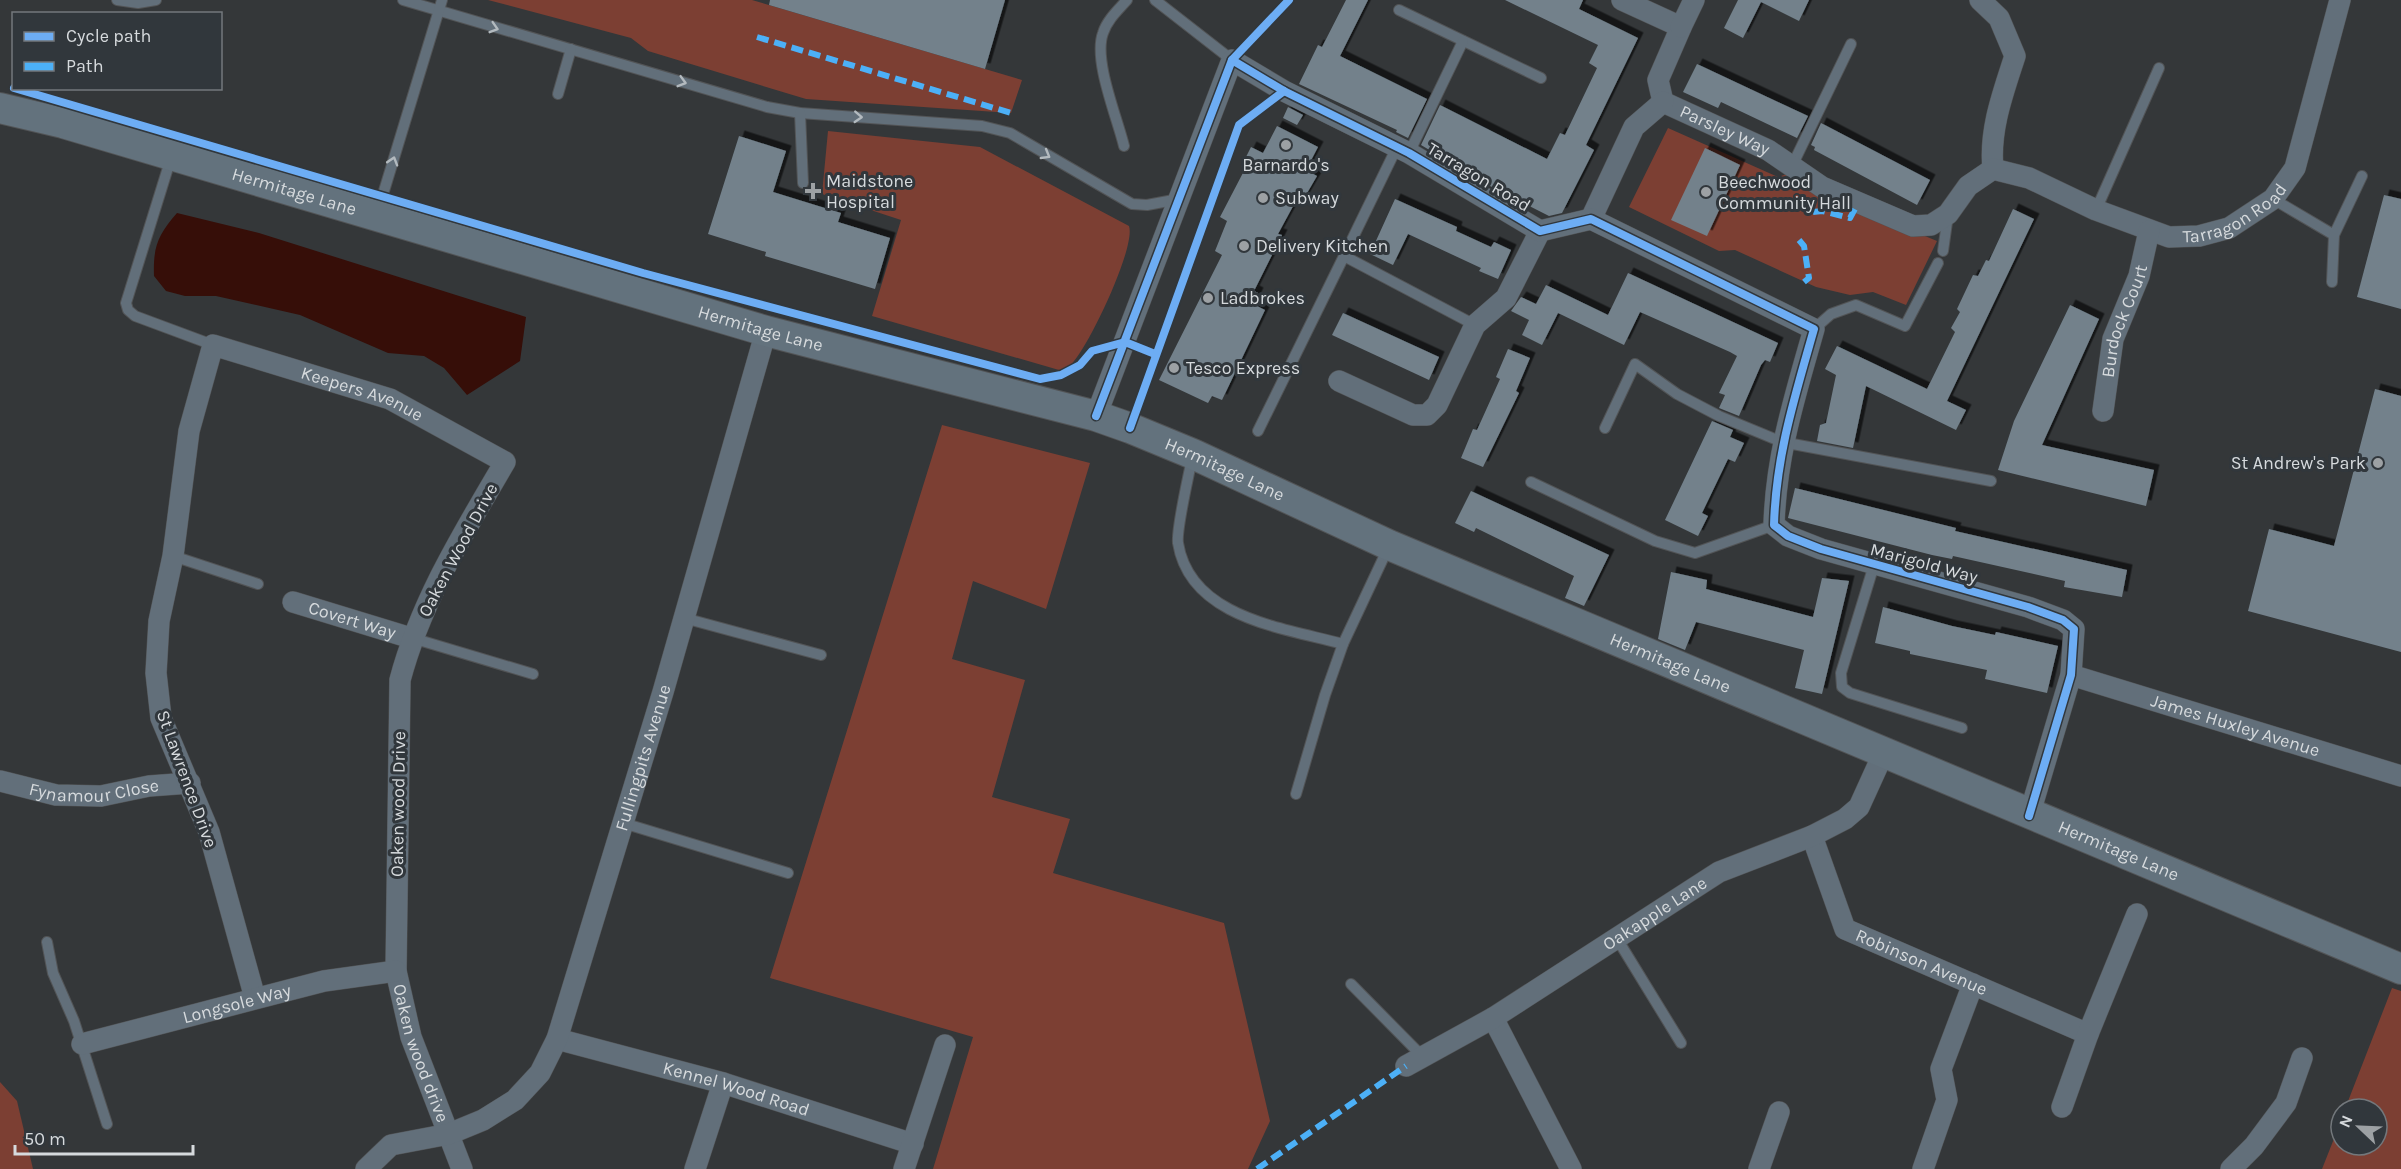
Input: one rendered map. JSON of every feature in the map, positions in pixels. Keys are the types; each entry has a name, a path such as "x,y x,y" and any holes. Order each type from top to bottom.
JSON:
{"main road":[{"name":"Hermitage Lane","path":"0,108 63,123 766,331 1096,416 1193,454 1389,545 1884,752 2029,816 2401,969"}],"street":[{"path":"1622,0 1682,27"},
{"name":"Parsley Way","path":"1694,0 1658,80 1663,102 1768,150 1822,187 1913,226 1931,225 1948,214"},
{"path":"1948,214 1968,186 1993,170 1991,152 1998,109 2015,56 1999,18 1980,0"},
{"name":"Tarragon Road","path":"1993,170 2029,178 2096,210 2169,237 2199,236 2229,228 2273,199 2295,168 2340,0"},
{"name":"Tarragon Road","path":"1232,60 1284,91 1403,150 1540,231 1591,219"},
{"path":"1096,416 1232,60"},
{"path":"1663,102 1634,127 1591,219 1814,329 1782,442 1775,485 1774,525"},
{"path":"1338,381 1413,415 1427,415 1437,405 1474,324 1506,298 1540,231"},
{"name":"Burdock Court","path":"2103,411 2114,339 2139,276 2149,231"},
{"name":"Fullingpits Avenue","path":"366,1169 391,1145 449,1134 483,1120 515,1100 540,1073 557,1040 684,618 766,331"},
{"name":"Keepers Avenue","path":"213,345 390,399 505,462"},
{"name":"St Lawrence Drive","path":"213,345 189,431 173,556 159,621 156,673 161,718 209,832 255,998"},
{"name":"Oaken Wood Drive","path":"411,638 449,558 505,462"},
{"name":"Marigold Way","path":"1774,525 1788,536 1874,565 2028,607 2063,620 2074,629 2071,675 2029,816"},
{"name":"Covert Way","path":"293,602 411,638"},
{"name":"Oaken wood Drive","path":"396,971 400,680 411,638"},
{"name":"James Huxley Avenue","path":"2071,675 2401,776"},
{"name":"Oakapple Lane","path":"1414,1061 1493,1018 1719,872 1812,836 1845,819 1859,807 1884,752"},
{"name":"Fynamour Close","path":"0,780 56,795 101,796 149,786 190,783"},
{"name":"Robinson Avenue","path":"1812,836 1845,929 2088,1034"},
{"path":"2062,1107 2088,1034 2137,914"},
{"name":"Longsole Way","path":"82,1044 324,981 396,971"},
{"name":"Oaken wood drive","path":"396,971 411,1037 462,1169"},
{"path":"1923,1169 1947,1100 1941,1069 1973,984"},
{"path":"1493,1018 1571,1169"},
{"name":"Kennel Wood Road","path":"557,1040 723,1083 913,1144"},
{"path":"904,1169 945,1045"},
{"path":"2231,1169 2254,1146 2286,1103 2302,1058"},
{"path":"695,1169 723,1083"},
{"path":"1759,1169 1779,1112"}],"lane":[{"path":"117,0 138,3 156,0"},
{"path":"404,0 440,5 571,49 767,107 800,113 982,126 1010,133 1132,204 1147,205 1179,200"},
{"path":"1124,146 1101,59 1100,43 1108,23 1127,0"},
{"path":"1155,0 1232,60"},
{"path":"376,217 440,5"},
{"path":"1399,10 1541,78"},
{"path":"1258,430 1344,256 1463,41"},
{"path":"1792,166 1851,44"},
{"path":"558,94 571,49"},
{"path":"2096,210 2158,68"},
{"path":"800,113 802,183"},
{"path":"172,156 126,303 128,310 135,316 213,345"},
{"path":"2332,282 2334,235 2362,176"},
{"path":"2273,199 2334,235"},
{"path":"1943,251 1948,214"},
{"path":"1344,256 1474,324"},
{"path":"1814,329 1831,314 1856,305 1905,326 1938,263"},
{"path":"1605,428 1635,364 1677,394 1708,411 1782,442 1991,481"},
{"path":"1193,454 1178,542 1191,575 1207,596 1238,616 1343,644"},
{"path":"1531,482 1655,541 1695,553 1774,525"},
{"path":"1296,794 1324,695 1343,644 1389,545"},
{"path":"173,556 258,584"},
{"path":"1874,565 1841,673 1842,687 1850,693 1962,728"},
{"path":"684,618 821,655"},
{"path":"411,638 533,674"},
{"path":"623,823 788,873"},
{"path":"1616,937 1681,1043"},
{"path":"47,942 53,973 82,1044 107,1124"},
{"path":"1351,984 1414,1061"}],"shaded area":[{"path":"488,0 752,0 1022,80 1011,113 806,99 648,51 631,38"},
{"path":"1668,128 1778,177 1790,173 1809,188 1937,241 1906,305 1873,292 1850,295 1816,287 1735,250 1719,251 1629,207"},
{"path":"828,131 980,147 1129,226 1126,253 1110,295 1090,335 1071,365 1059,370 872,316 901,220 822,194"},
{"path":"177,213 259,233 526,317 520,361 467,395 444,368 424,356 388,353 300,315 216,296 185,296 166,291 154,276 154,257 161,235"},
{"path":"942,425 1090,463 1046,609 973,581 952,659 1025,680 992,797 1070,819 1053,873 1224,923 1270,1121 1248,1169 933,1169 973,1037 770,978"},
{"path":"2392,988 2401,991 2401,1169 2322,1169 2329,1151 2329,1157 2389,1157 2389,1097 2350,1097"},
{"path":"0,1082 17,1101 33,1169 0,1169"}],"building":[{"path":"770,0 1005,0 985,69 769,5"},
{"path":"1346,0 1368,0 1340,56 1427,99 1408,138 1396,132 1397,130 1299,84 1318,45 1322,47"},
{"path":"1505,0 1583,0 1579,9 1638,38 1586,145 1594,150 1562,213 1549,216 1490,186 1421,145 1440,105 1547,159 1560,133 1565,135 1597,68 1589,63 1598,45"},
{"path":"1738,0 1809,0 1799,21 1761,2 1743,38 1724,28"},
{"path":"1697,64 1808,116 1797,138 1721,102 1718,108 1683,92"},
{"path":"1288,107 1303,115 1297,125 1283,118"},
{"path":"1821,123 1930,180 1917,205 1814,150 1815,147 1811,145"},
{"path":"1277,126 1318,147 1306,170 1317,176 1303,200 1298,197 1278,234 1282,235 1254,291 1258,293 1253,304 1265,310 1222,400 1212,396 1208,403 1159,380 1222,255 1215,251 1227,221 1220,217 1245,169 1241,167 1251,147 1263,153"},
{"path":"739,136 786,151 773,192 841,213 838,222 890,238 875,289 765,256 766,252 708,234"},
{"name":"Beechwood Community Hall","path":"1705,148 1740,165 1707,236 1671,220"},
{"path":"2384,195 2401,199 2401,309 2357,297"},
{"path":"1395,199 1457,227 1456,231 1491,247 1494,242 1511,250 1498,279 1479,271 1481,268 1408,234 1393,265 1370,254"},
{"path":"2013,209 2034,219 1947,401 1966,410 1956,430 1866,386 1853,448 1817,441 1820,425 1826,423 1836,375 1825,369 1837,346 1927,389 1955,332 1951,328 1960,312 1957,309 1973,275 1978,276 1986,260 1989,261"},
{"path":"1628,273 1778,343 1770,362 1765,360 1761,365 1739,416 1719,408 1725,395 1719,393 1737,356 1730,352 1640,312 1624,345 1558,313 1542,345 1522,335 1529,320 1511,311 1521,297 1536,304 1546,285 1608,315"},
{"path":"2070,305 2099,319 2042,445 2154,470 2146,506 1998,470 2014,421"},
{"path":"1343,313 1439,357 1429,380 1332,335"},
{"path":"1508,349 1530,358 1516,391 1519,393 1483,467 1461,458 1473,429 1477,430 1500,379 1496,377"},
{"name":"St Andrew's Park","path":"2375,389 2401,396 2401,652 2248,611 2269,529 2334,546"},
{"path":"1712,421 1733,430 1730,437 1744,443 1735,462 1728,459 1702,513 1708,516 1698,536 1665,520"},
{"path":"1795,488 1956,528 1955,531 2127,570 2122,597 2064,587 2065,581 1953,556 1952,559 1932,555 1788,518"},
{"path":"1471,491 1609,555 1584,606 1565,598 1574,576 1476,528 1474,532 1455,523"},
{"path":"1671,572 1707,580 1706,589 1813,617 1822,578 1849,581 1822,694 1795,688 1804,650 1696,622 1685,650 1658,639"},
{"path":"1883,607 1952,626 1995,635 1996,632 2058,646 2047,693 1985,679 1987,670 1910,654 1910,651 1875,643"}],"marked path":[{"path":"757,37 1011,113"},
{"path":"1813,212 1822,211 1850,218 1856,207"},
{"path":"1799,240 1804,246 1809,278 1804,282"},
{"path":"1257,1169 1406,1066"}],"cycle path":[{"path":"1096,416 1232,60 1289,0"},
{"path":"1232,60 1284,91 1409,153 1540,231 1591,219 1814,329 1794,402 1778,474 1774,525 1788,536 1821,549 2028,607 2063,620 2074,629 2071,675 2029,816"},
{"path":"21,90 643,273 1040,379 1061,375 1080,365 1092,351 1125,342 1155,354"},
{"path":"1130,428 1239,125 1284,91"}],"place":[{"name":"Barnardo's","path":"1286,145"},
{"name":"Maidstone Hospital","path":"813,191"},
{"name":"Beechwood Community Hall","path":"1706,192"},
{"name":"Subway","path":"1263,198"},
{"name":"Delivery Kitchen","path":"1244,246"},
{"name":"Ladbrokes","path":"1208,298"},
{"name":"Tesco Express","path":"1174,368"},
{"name":"St Andrew's Park","path":"2378,463"}]}
